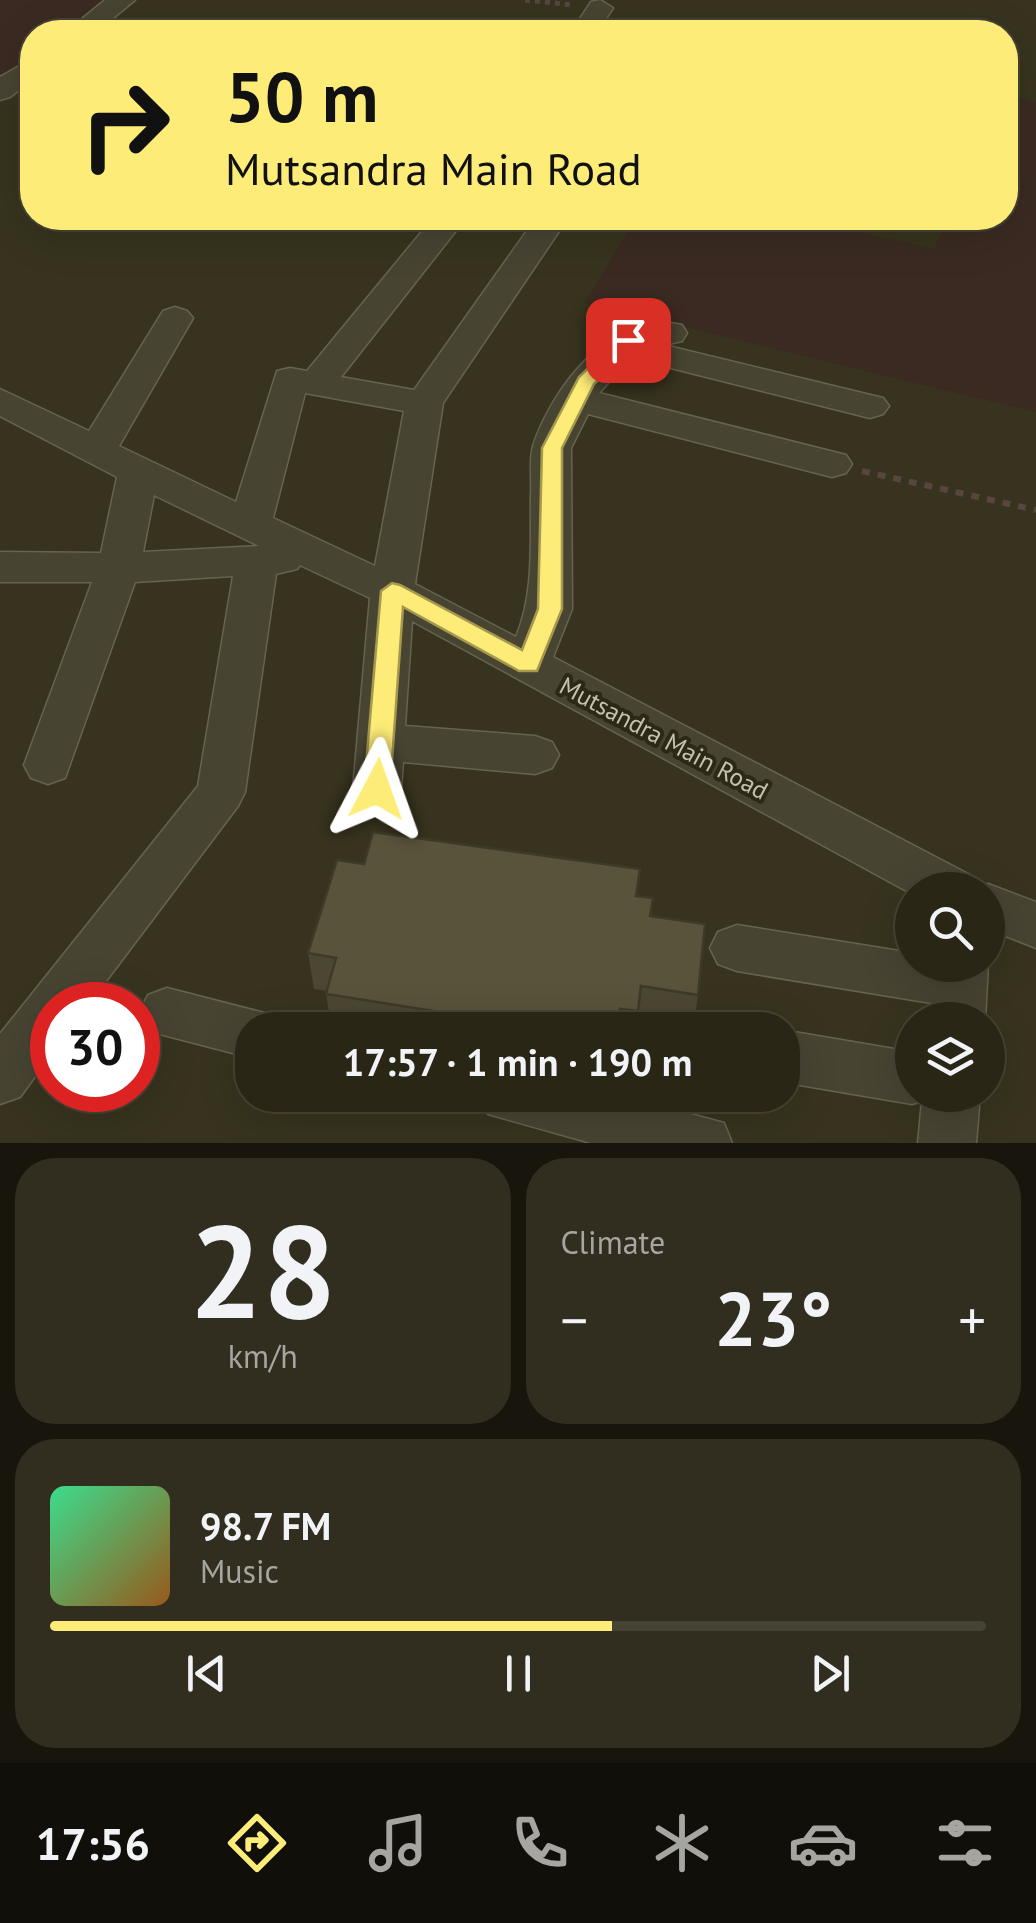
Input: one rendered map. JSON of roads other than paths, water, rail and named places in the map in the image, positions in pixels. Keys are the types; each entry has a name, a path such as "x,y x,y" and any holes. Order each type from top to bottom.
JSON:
{"street":[{"path":"96,20 122,0"},
{"path":"592,20 600,8"},
{"path":"317,382 440,230"},
{"path":"377,789 392,591 424,403 544,230"},
{"path":"98,450 175,318"},
{"path":"528,664 550,609 552,448 586,381 628,340 669,333"},
{"path":"623,345 870,406"},
{"path":"73,982 221,792 254,542 290,379 424,403"},
{"path":"577,398 832,464"},
{"name":"Mutsandra Main Road","path":"4,417 98,450 254,542 317,557 392,591 918,872"},
{"path":"48,764 118,568 138,472"},
{"path":"0,567 118,568 254,542"},
{"path":"380,742 535,754"},
{"path":"1005,913 1036,925"},
{"path":"737,948 959,990"},
{"path":"167,1012 235,1029"},
{"path":"0,1078 30,1039"},
{"path":"800,1059 895,1075"},
{"path":"577,1112 703,1143"},
{"path":"947,1143 950,1112"}]}
